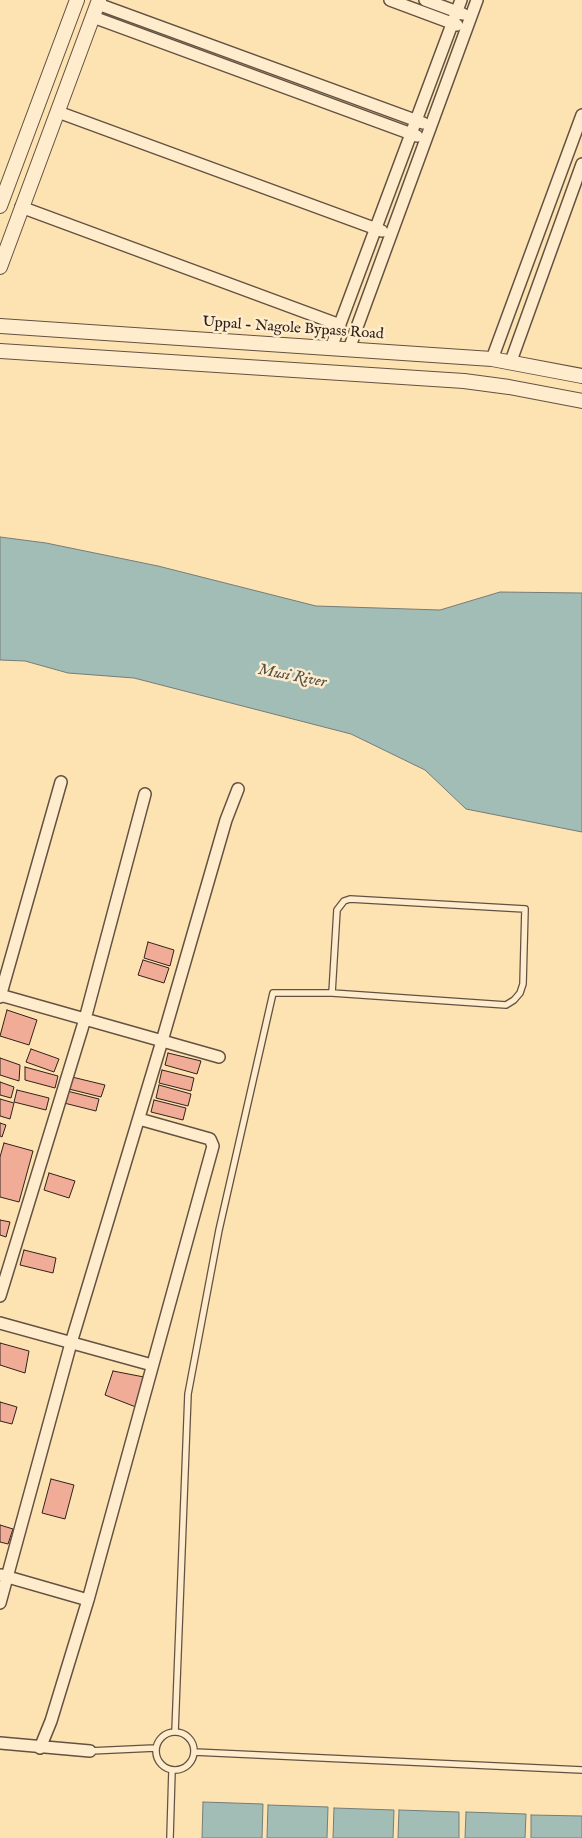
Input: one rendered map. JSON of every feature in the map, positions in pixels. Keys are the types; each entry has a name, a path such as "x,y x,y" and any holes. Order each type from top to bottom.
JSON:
{"street":[{"path":"0,206 77,0"},
{"path":"390,0 468,22"},
{"path":"425,0 454,17"},
{"path":"332,348 460,0"},
{"path":"349,349 477,0"},
{"path":"97,7 431,126"},
{"path":"0,267 97,7"},
{"path":"97,7 426,139"},
{"path":"58,112 391,234"},
{"path":"492,359 578,137 581,118"},
{"path":"511,361 582,164"},
{"path":"21,207 340,324"},
{"name":"Uppal - Nagole Bypass Road","path":"0,326 492,359 511,361 582,376"},
{"path":"0,351 464,381 509,387 582,401"},
{"path":"61,782 0,996 219,1057"},
{"path":"0,1603 4,1576 71,1343 139,1119 226,820 238,789"},
{"path":"0,1296 85,1019 145,794"},
{"path":"40,1748 51,1721 88,1600 213,1146 210,1140 139,1119"},
{"path":"0,1322 152,1365"},
{"path":"4,1576 88,1600"},
{"path":"0,1743 90,1751"}],"lane":[{"path":"175,1732 188,1394 219,1230 273,993 332,993 506,1004 514,1000 520,993 523,984 526,909 350,899 344,901 337,910 332,993"},
{"path":"175,1732 185,1735 190,1739 194,1745 194,1752 189,1764 179,1770 172,1770 166,1769 157,1760 155,1748 160,1737 175,1732"},
{"path":"90,1751 155,1748"},
{"path":"194,1752 582,1770"},
{"path":"170,1838 172,1770"}],"water":[{"name":"Musi River","path":"0,537 46,543 158,566 316,606 440,610 500,592 582,593 582,832 466,809 425,770 351,734 134,678 68,673 25,661 0,660"},
{"path":"203,1802 263,1804 262,1838 202,1838"},
{"path":"268,1805 328,1807 327,1838 267,1838"},
{"path":"334,1808 394,1810 393,1838 333,1838"},
{"path":"399,1810 459,1812 459,1838 398,1838"},
{"path":"466,1812 526,1814 525,1838 465,1838"},
{"path":"531,1815 582,1816 582,1838 531,1838"}],"building":[{"path":"148,942 174,950 170,966 144,958"},
{"path":"143,960 169,968 164,983 138,975"},
{"path":"7,1010 37,1020 29,1045 0,1036"},
{"path":"31,1049 59,1059 54,1072 26,1062"},
{"path":"168,1053 201,1061 197,1074 165,1065"},
{"path":"0,1058 20,1065 19,1081 0,1075"},
{"path":"25,1067 58,1076 55,1088 25,1080"},
{"path":"162,1070 194,1078 191,1091 159,1083"},
{"path":"72,1077 105,1085 101,1097 69,1089"},
{"path":"0,1082 14,1087 11,1098 0,1095"},
{"path":"159,1085 191,1094 188,1106 156,1098"},
{"path":"17,1090 49,1098 46,1110 14,1102"},
{"path":"67,1091 99,1099 96,1111 64,1103"},
{"path":"0,1099 14,1103 10,1119 0,1116"},
{"path":"154,1100 186,1108 183,1120 151,1112"},
{"path":"0,1123 6,1125 2,1137 0,1136"},
{"path":"4,1143 33,1151 19,1202 0,1197 0,1157"},
{"path":"49,1173 75,1181 69,1198 44,1190"},
{"path":"0,1220 10,1222 6,1237 0,1235"},
{"path":"24,1250 56,1258 53,1273 20,1265"},
{"path":"0,1343 29,1351 25,1373 0,1365"},
{"path":"113,1371 149,1378 141,1409 105,1395"},
{"path":"0,1402 17,1407 12,1424 0,1421"},
{"path":"51,1479 74,1485 65,1519 42,1513"},
{"path":"0,1525 13,1529 8,1544 0,1542"}]}
